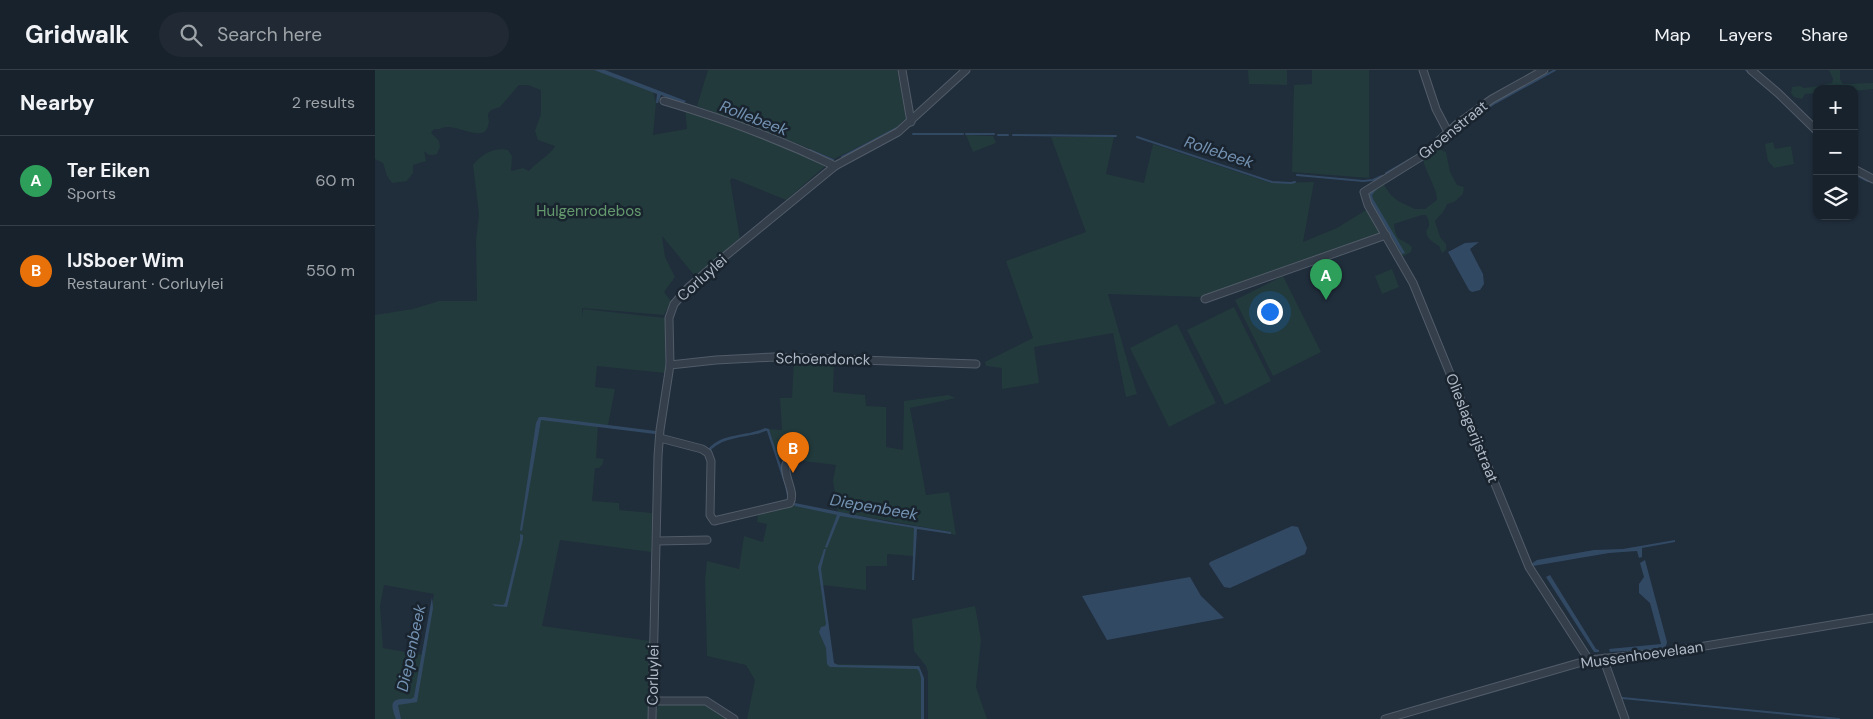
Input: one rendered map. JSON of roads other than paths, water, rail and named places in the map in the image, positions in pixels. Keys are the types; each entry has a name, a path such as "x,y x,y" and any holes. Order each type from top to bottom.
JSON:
{"street":[{"path":"902,70 911,122"},
{"name":"Corluylei","path":"652,719 660,438 670,365 669,318 674,304 688,288 718,262 835,166 898,132 966,70"},
{"path":"1423,70 1437,109 1448,132"},
{"name":"Groenstraat","path":"1364,192 1422,156 1448,132 1492,99 1544,70"},
{"path":"1751,70 1816,130"},
{"path":"664,101 723,120 813,155 835,166"},
{"path":"1858,171 1873,179"},
{"name":"Olieslagerijstraat","path":"1364,192 1368,205 1413,283 1529,567 1589,660"},
{"path":"1205,299 1387,235"},
{"name":"Schoendonck","path":"670,365 774,357 976,364"},
{"path":"660,438 702,449 708,453 711,461 710,515 714,521 790,503 792,499 785,471 786,464"},
{"path":"657,540 707,540"},
{"name":"Mussenhoevelaan","path":"1385,719 1589,660 1669,652 1873,618"},
{"path":"1605,658 1606,666 1625,719"},
{"path":"653,701 706,701 734,719"}],"water":[{"path":"594,70 605,70 686,101 683,104 661,95 658,103 656,103 657,94"},
{"path":"1376,187 1377,189 1372,195 1373,199 1405,253 1402,254 1370,201 1369,194"},
{"path":"1479,242 1470,249 1483,274 1484,284 1480,290 1472,292 1469,290 1448,252 1465,243"},
{"path":"539,417 656,431 655,434 541,420 522,531 520,530 536,423"},
{"path":"765,428 769,429 788,488 788,501 767,431 731,439 720,443 710,451 708,449 728,437"},
{"path":"793,504 951,532 951,534 917,529 914,580 912,580 914,528 840,516 827,548 825,547 837,515 795,506"},
{"path":"1292,526 1298,527 1307,548 1305,554 1230,588 1224,587 1209,564 1210,562"},
{"path":"520,534 523,535 523,539 507,607 495,606 492,604 503,605 505,603"},
{"path":"1675,540 1675,542 1642,548 1642,557 1639,558 1637,551 1609,553 1533,566 1531,564 1537,560 1594,550 1623,549"},
{"path":"824,549 826,549 821,569 834,663 838,665 919,666 924,678 924,719 921,719 921,678 917,669 830,667 827,664 826,648 819,632 821,627 826,624 818,567"},
{"path":"1645,560 1667,642 1666,646 1662,649 1610,652 1609,649 1661,644 1650,603 1639,593 1639,584 1644,577 1640,563"},
{"path":"1550,575 1599,652 1594,652 1546,577"},
{"path":"1190,577 1201,596 1224,618 1107,640 1082,596"},
{"path":"432,597 433,608 417,702 398,705 401,719 396,719 393,708 394,702 414,697"}],"waterway":[{"name":"Rollebeek","path":"1463,125 1495,103 1555,70"},
{"name":"Rollebeek","path":"1746,70 1758,80"},
{"name":"Rollebeek","path":"842,157 897,128"},
{"name":"Rollebeek","path":"913,134 963,134"},
{"name":"Rollebeek","path":"966,134 994,134"},
{"name":"Rollebeek","path":"998,135 1008,135"},
{"name":"Rollebeek","path":"1013,135 1116,136"},
{"name":"Rollebeek","path":"1137,137 1272,182 1295,182"},
{"name":"Rollebeek","path":"810,150 833,160"},
{"name":"Rollebeek","path":"1386,173 1414,157"},
{"name":"Rollebeek","path":"1297,175 1363,181 1373,180 1382,176"},
{"name":"Rollebeek","path":"1858,176 1868,181"},
{"path":"1622,698 1839,719"}],"place":[{"name":"Ter Eiken","path":"1326,300"},
{"name":"IJSboer Wim","path":"793,473"}],"park label":[{"name":"Hulgenrodebos","path":"589,211"}],"water label":[{"name":"Diepenbeek","path":"874,507"},
{"name":"Diepenbeek","path":"411,648"}]}
